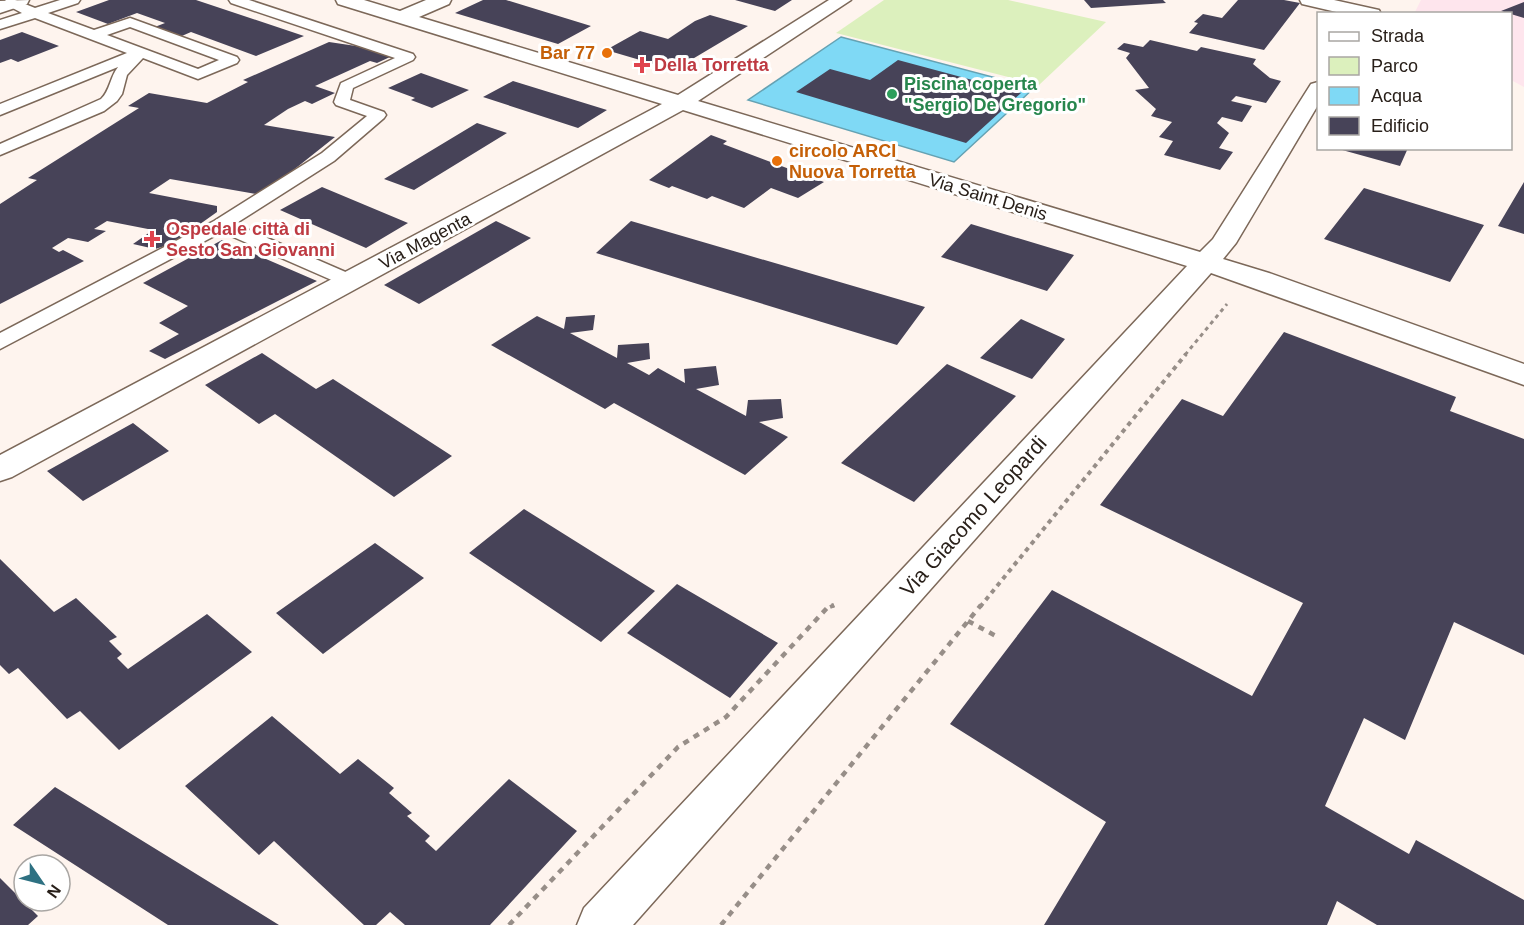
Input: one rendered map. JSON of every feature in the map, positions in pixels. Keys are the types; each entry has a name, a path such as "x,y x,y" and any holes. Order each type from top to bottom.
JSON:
{"street":[{"name":"Via Saint Denis","path":"345,0 1259,279 1524,375"},
{"path":"402,17 442,0"},
{"name":"Via Magenta","path":"0,470 680,103 842,0"},
{"path":"1309,0 1382,11"},
{"name":"Via Giacomo Leopardi","path":"601,925 1223,243 1317,90"}],"lane":[{"path":"0,25 73,0"},
{"path":"0,342 221,225 328,157 378,115 342,102 346,86 408,57 236,0"},
{"path":"10,3 198,74 232,60 130,22 95,35"},
{"path":"0,110 141,52"},
{"path":"0,150 98,108 110,100 116,94 119,75 141,52"},
{"path":"221,225 350,281"}],"path":[{"path":"721,925 1232,298"},
{"path":"509,925 678,747 726,717 827,608 842,602"},
{"path":"968,621 996,636"}],"shaded area":[{"path":"1421,0 1524,0 1524,87 1512,81 1512,12 1415,12"}],"green space":[{"path":"884,0 1008,0 1106,22 1039,85 836,33"}],"water":[{"name":"Piscina coperta \"Sergio De Gregorio\"","path":"841,37 1034,88 954,162 748,100"}],"building":[{"path":"109,0 196,0 304,36 256,56 191,32 168,42 142,32 165,23 137,13 108,24 76,12"},
{"path":"483,0 506,0 591,26 558,44 455,13"},
{"path":"735,0 792,0 775,11"},
{"path":"1084,0 1163,0 1166,3 1091,8"},
{"path":"1238,0 1284,0 1300,3 1264,50 1189,33 1198,23 1194,22 1203,14 1222,18"},
{"path":"1524,2 1524,18 1512,14 1512,12 1501,11"},
{"path":"710,15 748,26 674,70 606,50 640,31 668,39 695,21"},
{"path":"22,32 59,46 18,62 11,59 0,63 0,40"},
{"path":"1150,40 1197,51 1201,47 1256,59 1253,64 1270,78 1281,81 1266,103 1236,96 1231,101 1252,106 1242,122 1222,117 1217,123 1229,133 1219,148 1233,152 1220,170 1164,155 1173,141 1159,137 1172,122 1151,116 1156,109 1135,90 1149,88 1126,58 1130,53 1117,49 1124,43 1143,47"},
{"path":"329,42 356,46 390,57 377,63 370,61 315,86 335,93 312,104 305,101 264,125 335,137 262,195 170,179 149,193 217,206 217,212 172,244 155,249 133,244 153,230 107,221 94,229 106,231 88,242 68,238 52,248 59,252 63,250 84,261 0,304 0,204 37,180 28,178 139,108 128,106 149,93 207,103 248,82 243,80"},
{"path":"898,60 1021,93 966,143 796,92 830,69 870,80"},
{"path":"421,73 469,90 432,108 411,100 415,98 388,88"},
{"path":"513,81 607,110 578,128 483,97"},
{"path":"477,123 507,133 414,190 384,179"},
{"path":"711,135 727,141 723,144 824,182 798,198 771,188 744,208 712,196 707,199 649,180"},
{"path":"1342,150 1407,150 1400,166"},
{"path":"1524,182 1524,234 1498,226"},
{"path":"322,187 408,223 366,248 280,210"},
{"path":"1364,188 1484,225 1450,282 1324,239"},
{"path":"496,221 531,238 419,304 384,285"},
{"path":"631,221 925,307 897,345 596,253"},
{"path":"971,224 1074,255 1047,291 941,257"},
{"path":"222,240 317,281 165,359 149,351 179,334 159,323 188,306 143,283"},
{"path":"595,315 593,330 570,333 617,358 618,345 649,343 650,359 627,363 649,375 658,368 685,383 684,369 716,366 719,385 696,389 746,416 748,400 781,399 783,418 759,422 788,437 745,475 614,403 605,409 491,345 537,316 564,329 566,317"},
{"path":"1021,319 1065,339 1032,379 980,358"},
{"path":"1284,332 1456,397 1450,411 1524,439 1524,655 1454,622 1405,740 1364,718 1325,806 1409,854 1416,840 1524,900 1524,925 1377,925 1337,901 1327,925 1044,925 1106,822 950,724 1052,590 1252,696 1303,603 1100,505 1182,399 1223,416"},
{"path":"262,353 316,389 333,379 452,456 394,497 275,414 259,424 205,385"},
{"path":"947,364 1016,396 914,502 841,463"},
{"path":"133,423 169,451 83,501 47,471"},
{"path":"524,509 655,591 601,642 469,553"},
{"path":"375,543 424,578 323,654 276,613"},
{"path":"0,559 54,612 76,598 117,637 109,641 122,654 117,658 128,669 207,614 252,652 119,750 80,711 67,719 18,668 9,674 0,665"},
{"path":"677,584 778,643 730,698 627,633"},
{"path":"272,716 340,774 358,759 394,788 389,793 412,813 407,816 430,836 425,841 436,851 509,779 577,831 490,925 405,925 390,912 376,925 364,925 274,841 259,855 185,786"},
{"path":"55,787 279,925 168,925 72,863 72,853 56,853 13,825"},
{"path":"0,878 12,890 12,913 35,913 38,916 28,925 0,925"}],"place":[{"name":"Bar 77","path":"607,53"},
{"name":"Della Torretta","path":"642,65"},
{"name":"Piscina coperta \"Sergio De Gregorio\"","path":"892,94"},
{"name":"circolo ARCI Nuova Torretta","path":"777,161"},
{"name":"Ospedale città di Sesto San Giovanni","path":"152,239"}]}
